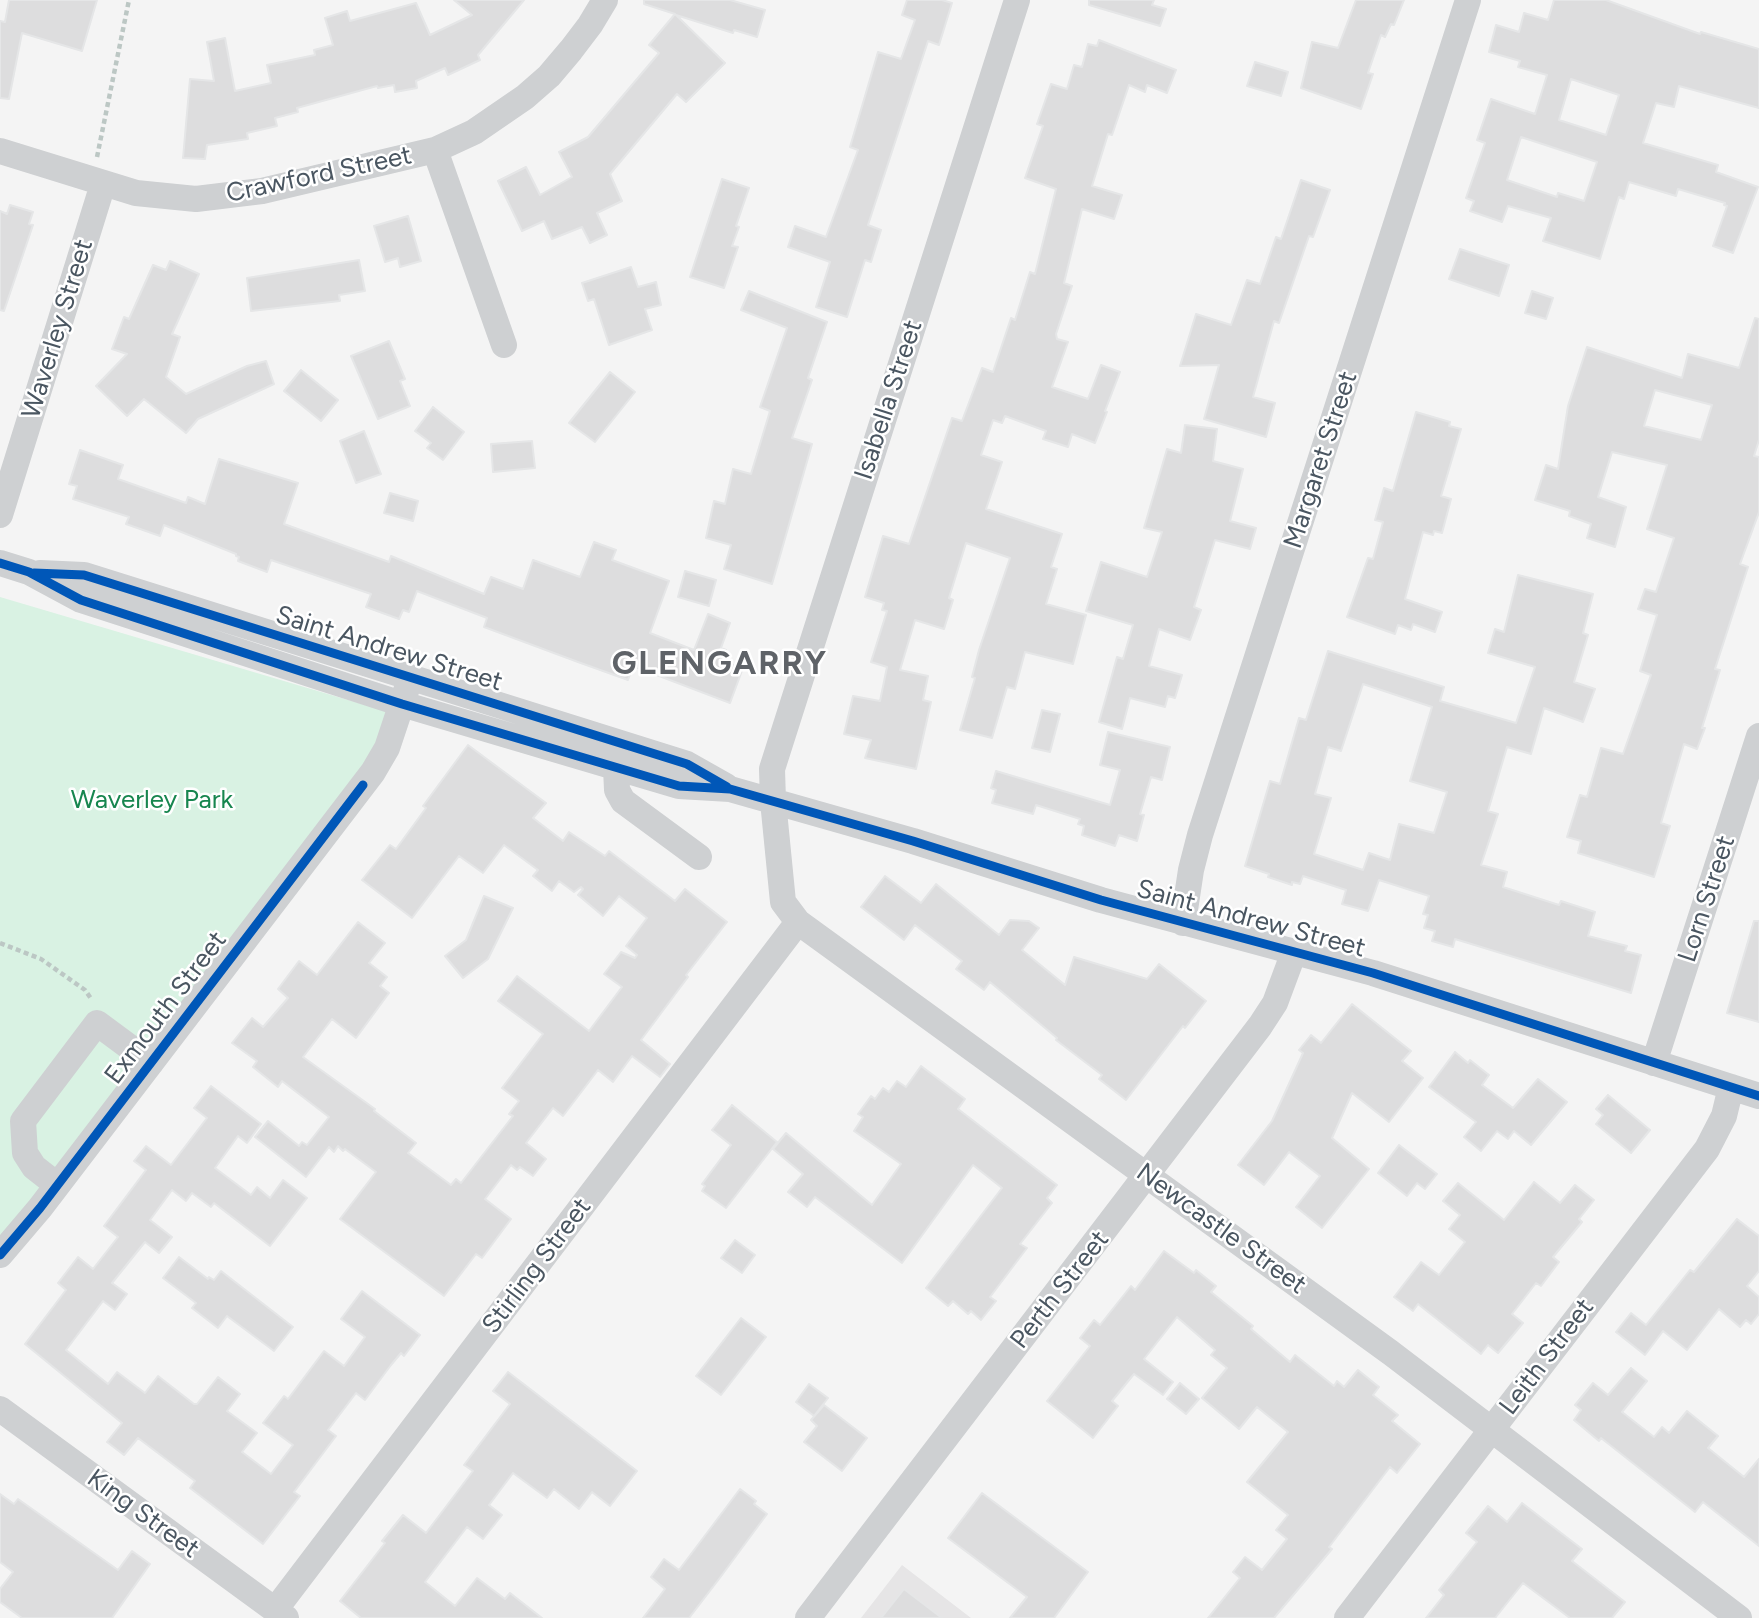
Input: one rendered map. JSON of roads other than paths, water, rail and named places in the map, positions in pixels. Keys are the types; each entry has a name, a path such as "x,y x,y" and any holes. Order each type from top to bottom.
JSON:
{"street":[{"name":"Crawford Street","path":"0,150 103,184 168,198 230,196 262,191 435,150 474,132 502,115 549,76 590,25 605,0"},
{"name":"Isabella Street","path":"773,801 772,769 775,758 1017,0"},
{"name":"Margaret Street","path":"1183,923 1191,870 1200,835 1468,0"},
{"name":"Crawford Street","path":"435,150 504,345"},
{"name":"Waverley Street","path":"0,515 103,184"},
{"name":"Saint Andrew Street","path":"0,563 29,572 81,600 402,704 679,786 730,789 1183,923 1373,973 1759,1096"},
{"name":"Saint Andrew Street","path":"29,572 84,575 687,764 730,789"},
{"name":"Exmouth Street","path":"0,1255 57,1185 373,772 387,748 410,677"},
{"name":"Lorn Street","path":"1654,1063 1759,736"},
{"path":"616,768 617,790 623,801 699,857"},
{"name":"Newcastle Street","path":"773,801 783,902 798,922 1380,1345 1739,1618"},
{"name":"Stirling Street","path":"280,1614 798,922"},
{"name":"Perth Street","path":"808,1618 1148,1176 1268,1015 1287,975 1294,952"},
{"path":"57,1185 34,1167 25,1153 23,1121 97,1023 151,1063"},
{"name":"Leith Street","path":"1347,1618 1707,1149 1724,1116 1731,1087"},
{"name":"King Street","path":"0,1409 280,1614"}],"district":[{"name":"GLENGARRY","path":"720,664"}],"park label":[{"name":"Waverley Park","path":"152,800"}]}
